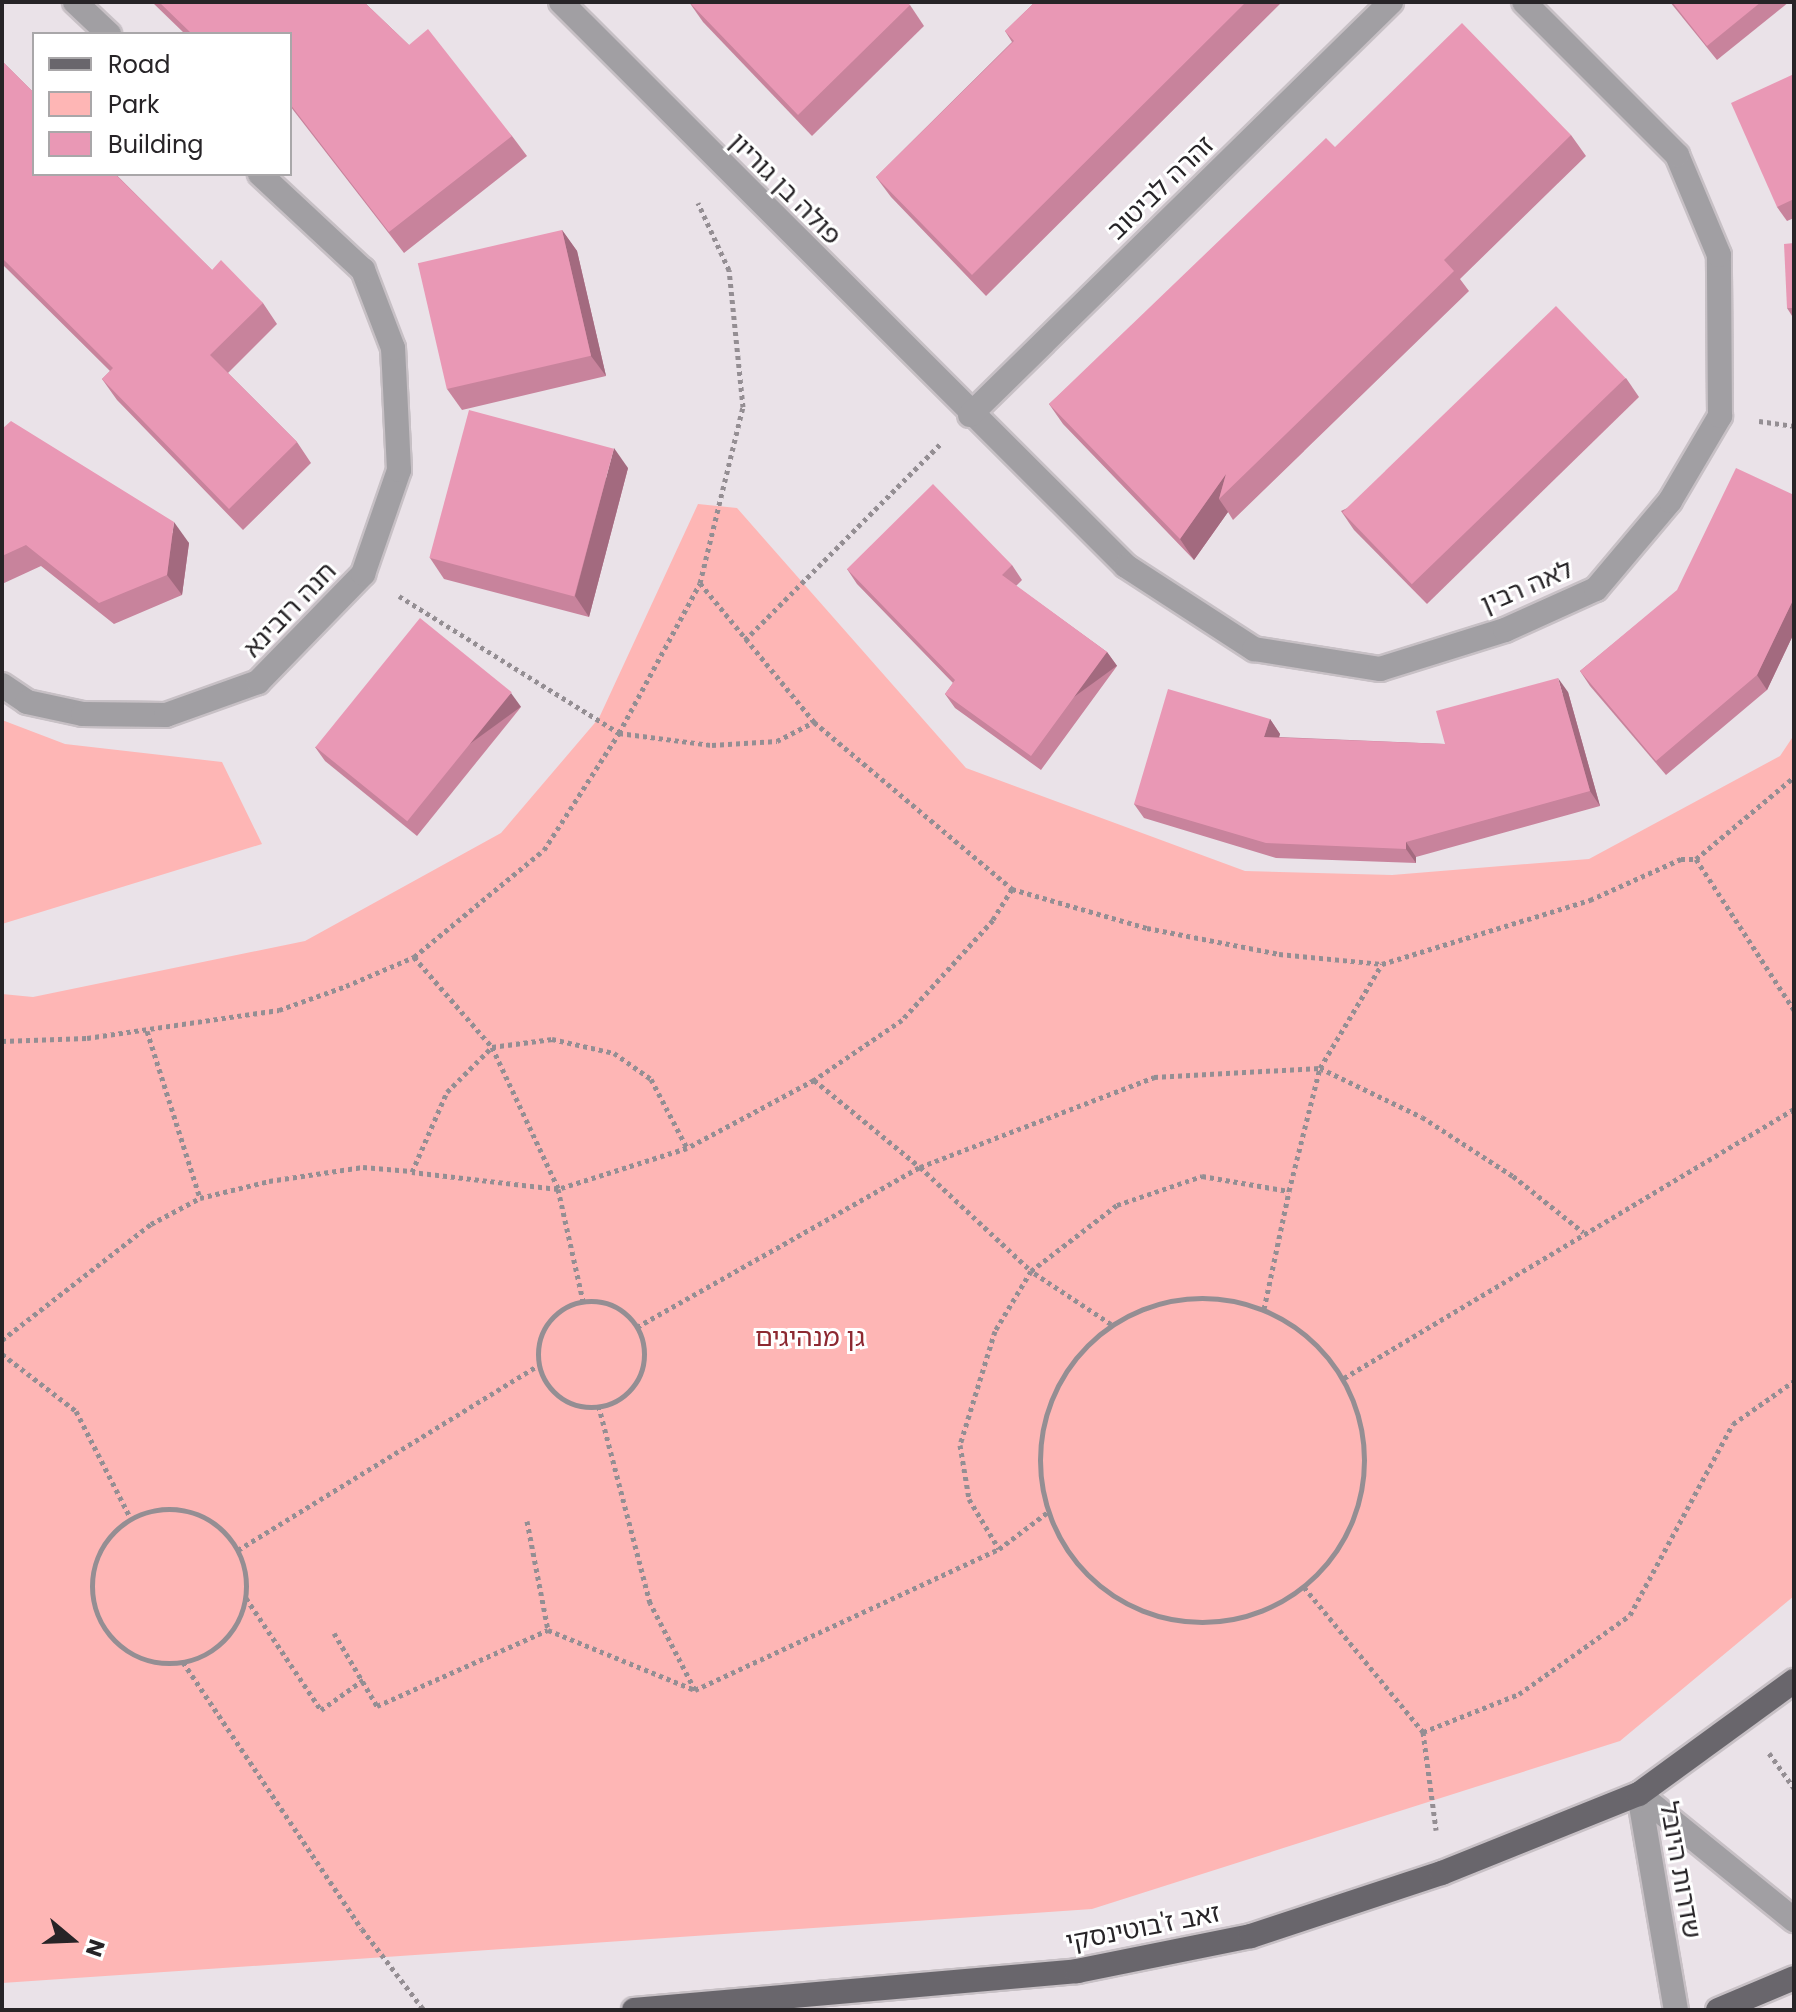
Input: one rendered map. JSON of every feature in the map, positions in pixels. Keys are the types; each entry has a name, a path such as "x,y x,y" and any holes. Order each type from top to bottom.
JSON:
{"main road":[{"name":"זאב ז'בוטינסקי","path":"634,2010 1077,1971 1251,1936 1442,1873 1639,1794 1794,1681"},
{"path":"1718,2010 1794,1978"}],"street":[{"path":"75,2 107,32"},
{"name":"פולה בן גוריון","path":"561,2 970,415"},
{"name":"זהרה לביטוב","path":"970,415 1391,2"},
{"name":"לאה רבין","path":"970,415 1126,566 1254,649 1380,669 1505,630 1596,589 1670,501 1720,416 1719,255 1677,155 1524,2"},
{"name":"חנה רובינא","path":"2,685 27,702 83,714 166,715 258,682 363,574 399,470 393,348 363,270 262,176"},
{"name":"שדרות היובל","path":"1639,1794 1794,1920"},
{"name":"שדרות היובל","path":"1639,1794 1676,2010"}],"path":[{"path":"2,1041 147,1031 279,1010 414,957 544,850 619,733 700,583 743,407 729,270 691,188"},
{"path":"745,640 970,415"},
{"path":"363,574 619,733 738,744 777,741 814,722"},
{"path":"700,583 814,722 1012,889 1161,931 1279,954 1382,964 1590,900 1681,859 1696,859 1794,777"},
{"path":"1696,859 1794,1010"},
{"path":"2,1340 151,1224 200,1198 363,1167 558,1189 687,1148 814,1080 902,1020 993,920 1012,889"},
{"path":"414,957 492,1047 558,1189 583,1301"},
{"path":"1264,1309 1320,1068 1382,964"},
{"path":"147,1031 200,1198"},
{"path":"412,1172 447,1092 492,1047 552,1039 614,1053 651,1079 687,1148"},
{"path":"637,1327 920,1167 1154,1077 1320,1068 1422,1117 1513,1176 1583,1232"},
{"path":"814,1080 920,1167 1031,1271 1111,1324"},
{"path":"1344,1378 1583,1232 1794,1109"},
{"path":"999,1549 969,1499 960,1445 995,1331 1031,1271 1117,1205 1202,1176 1289,1191"},
{"path":"1213,1296 1264,1309 1310,1337 1344,1378 1360,1421 1365,1467 1356,1512 1335,1553 1304,1587 1259,1613 1208,1623 1156,1617 1109,1594 1071,1559 1048,1512 1039,1460 1048,1407 1072,1360 1111,1324 1160,1301 1213,1296"},
{"path":"583,1301 614,1306 637,1327 645,1355 643,1370 626,1395 599,1407 567,1402 544,1380 539,1365 543,1331 567,1307 583,1301"},
{"path":"2,1354 76,1411 131,1519"},
{"path":"238,1550 539,1365"},
{"path":"1423,1732 1519,1694 1630,1615 1733,1424 1794,1381"},
{"path":"599,1407 650,1603 695,1690"},
{"path":"246,1597 237,1622 220,1644 183,1662 153,1661 128,1651 100,1620 92,1583 98,1556 110,1536 131,1519 165,1509 201,1515 224,1531 238,1550 246,1597 321,1710 363,1680"},
{"path":"334,1633 377,1706 548,1630 695,1690 999,1549 1048,1512"},
{"path":"527,1521 548,1630"},
{"path":"1304,1587 1423,1732 1442,1873"},
{"path":"183,1662 362,1929 424,2010"}],"green space":[{"name":"גן מנהיגים","path":"698,504 737,508 966,768 1245,871 1392,875 1589,859 1780,756 1794,735 1794,1596 1620,1741 1092,1909 2,1983 2,994 33,997 305,941 501,833 599,718"},
{"path":"2,720 65,744 222,762 262,844 2,924"}],"building":[{"path":"159,2 364,2 409,45 428,29 512,136 389,232 292,107 292,32 190,32"},
{"path":"689,2 907,2 910,5 798,115"},
{"path":"1035,2 1246,2 972,275 876,177 1014,41 1005,31"},
{"path":"1672,2 1761,2 1707,46"},
{"path":"1462,23 1571,135 1444,260 1454,271 1219,499 1226,474 1180,539 1049,404 1326,138 1335,147"},
{"path":"2,61 32,91 32,176 117,176 212,270 221,260 263,303 210,355 297,442 229,509 102,379 113,368 2,258"},
{"path":"1794,74 1794,199 1777,207 1731,103"},
{"path":"562,230 591,356 447,389 418,263"},
{"path":"1794,243 1794,308 1787,308 1784,244"},
{"path":"1556,306 1625,378 1412,584 1342,512"},
{"path":"469,410 614,449 574,597 429,558"},
{"path":"11,421 174,522 167,575 99,603 26,545 2,556 2,429"},
{"path":"1736,468 1794,495 1794,598 1757,675 1656,761 1580,671 1677,590"},
{"path":"933,484 1012,565 1002,575 1107,652 1031,756 945,694 955,680 847,569"},
{"path":"420,618 512,692 407,821 316,747"},
{"path":"1558,678 1590,791 1406,842 1406,849 1266,843 1134,804 1168,689 1270,719 1264,737 1445,744 1436,711"}]}
